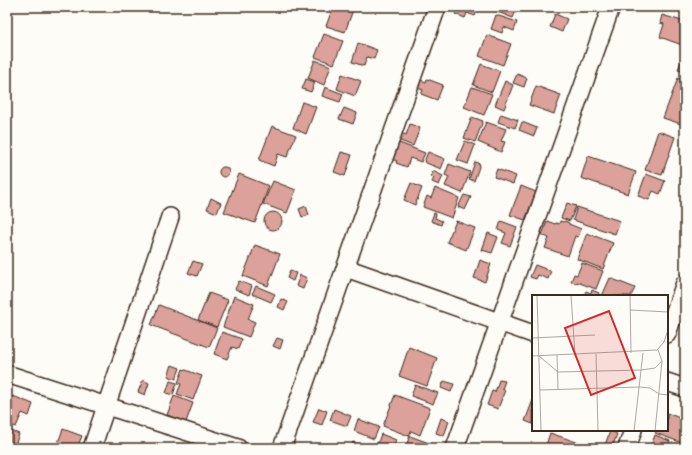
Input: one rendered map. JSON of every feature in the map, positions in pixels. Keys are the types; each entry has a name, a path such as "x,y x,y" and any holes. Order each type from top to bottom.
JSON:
{"street":[{"path":"282,448 437,7"},
{"path":"455,448 611,7"},
{"path":"92,448 170,216"},
{"path":"346,268 532,334"},
{"path":"668,331 685,283"},
{"path":"7,374 238,448"},
{"path":"668,382 685,388"},
{"path":"627,448 633,431"}],"building":[{"path":"333,7 354,7 345,32 326,26"},
{"path":"458,7 473,7 478,9 475,16 467,13 465,18 455,14"},
{"path":"496,7 517,8 513,18 495,11"},
{"path":"667,7 685,7 685,10 684,13"},
{"path":"555,14 567,19 562,32 550,27"},
{"path":"496,15 517,22 514,31 504,27 502,33 491,29"},
{"path":"662,15 685,22 685,37 682,45 660,37 664,24 660,23"},
{"path":"324,34 343,41 334,64 315,57"},
{"path":"487,35 511,44 503,65 479,56"},
{"path":"358,43 377,50 374,59 367,57 364,66 352,62"},
{"path":"685,53 685,72 678,69"},
{"path":"315,60 331,66 324,85 308,78"},
{"path":"481,64 500,71 492,92 473,85"},
{"path":"342,74 361,81 355,96 337,89"},
{"path":"517,74 527,78 524,87 513,83"},
{"path":"678,78 685,81 685,98 683,103 685,104 684,125 663,118"},
{"path":"306,79 315,82 311,92 302,89"},
{"path":"419,79 426,82 427,79 443,85 437,100 421,94 423,90 415,87"},
{"path":"505,81 513,85 504,109 495,105"},
{"path":"536,86 561,95 554,114 529,105"},
{"path":"325,87 343,94 340,102 322,96"},
{"path":"472,87 492,94 484,115 464,107"},
{"path":"302,102 316,107 306,134 293,128"},
{"path":"344,108 357,113 353,124 339,119"},
{"path":"501,114 518,120 515,128 498,122"},
{"path":"472,117 483,121 475,142 464,138"},
{"path":"486,122 506,129 501,141 505,142 501,152 478,142"},
{"path":"522,122 537,128 534,136 519,130"},
{"path":"410,124 420,128 413,146 398,140 401,133 406,135"},
{"path":"272,126 296,135 287,157 278,154 274,166 259,160"},
{"path":"658,131 675,137 662,175 645,170"},
{"path":"465,141 475,145 468,164 457,160"},
{"path":"397,142 425,153 421,162 410,158 407,167 396,163 397,161 391,159"},
{"path":"341,152 352,155 345,176 334,172"},
{"path":"428,152 445,159 441,169 424,162"},
{"path":"588,156 636,172 628,194 581,178"},
{"path":"475,162 480,164 474,181 469,179"},
{"path":"449,164 470,172 462,193 445,186 449,177 445,175"},
{"path":"222,167 226,167 228,168 228,176 222,177 219,174 219,170"},
{"path":"497,169 516,176 513,184 494,177"},
{"path":"433,171 443,176 439,185 432,182 434,178 431,177"},
{"path":"239,174 269,186 255,223 224,212"},
{"path":"646,174 665,181 660,194 653,191 649,200 638,196"},
{"path":"273,181 296,190 287,213 263,204"},
{"path":"411,183 422,188 415,205 404,200"},
{"path":"521,186 536,192 525,220 510,215"},
{"path":"435,188 459,198 452,218 423,207 427,196 431,198"},
{"path":"464,195 471,197 465,210 458,207"},
{"path":"211,198 221,203 217,213 207,209"},
{"path":"567,203 576,206 570,221 561,218"},
{"path":"306,206 309,215 302,217 299,209"},
{"path":"577,207 620,221 615,234 573,220"},
{"path":"273,212 279,215 282,221 279,227 273,230 267,227 264,221 267,215"},
{"path":"434,213 436,214 435,218 442,221 441,225 431,221"},
{"path":"456,221 475,228 466,250 447,242"},
{"path":"501,221 517,227 510,246 502,243 506,233 498,230"},
{"path":"547,221 559,224 560,221 565,221 581,229 578,237 575,236 568,256 545,248 549,238 542,235"},
{"path":"488,233 498,237 492,253 482,250"},
{"path":"587,233 613,243 603,269 577,259"},
{"path":"255,245 280,254 268,286 243,276"},
{"path":"480,260 491,264 485,282 474,278"},
{"path":"193,261 202,264 197,276 188,273"},
{"path":"582,263 603,271 596,289 577,282 571,282 574,274 577,275"},
{"path":"535,265 551,271 548,279 538,275 536,279 530,277"},
{"path":"290,271 296,273 293,281 287,278"},
{"path":"300,275 307,278 303,289 296,286"},
{"path":"610,278 635,288 632,295 602,295"},
{"path":"239,281 252,286 249,295 235,289"},
{"path":"256,286 275,294 271,302 252,294"},
{"path":"592,290 599,293 598,295 584,295 586,291 591,293"},
{"path":"209,293 228,300 217,327 198,320"},
{"path":"234,296 254,304 248,319 255,322 249,337 223,327"},
{"path":"281,299 288,302 284,310 278,307"},
{"path":"159,305 217,328 209,347 151,325"},
{"path":"222,332 242,339 238,349 232,347 227,359 214,354"},
{"path":"277,338 283,340 280,349 273,346"},
{"path":"409,347 437,358 427,386 399,376"},
{"path":"172,365 180,368 176,379 168,376"},
{"path":"183,369 202,376 193,400 177,394 181,384 178,383"},
{"path":"143,380 149,383 145,395 138,392"},
{"path":"499,380 505,381 502,389 505,390 498,409 487,405 492,391 495,392"},
{"path":"170,381 177,383 173,395 166,393"},
{"path":"444,381 454,384 451,392 441,388"},
{"path":"415,385 438,393 433,404 411,396"},
{"path":"395,395 430,408 420,435 411,431 409,436 383,426"},
{"path":"13,396 33,404 29,416 22,413 16,427 7,424 7,412"},
{"path":"174,396 193,403 186,422 167,415"},
{"path":"532,403 532,424 525,421"},
{"path":"319,408 327,411 322,425 313,422"},
{"path":"334,409 351,416 347,426 330,420"},
{"path":"668,413 685,420 685,444 655,433 656,431 668,431"},
{"path":"441,418 449,421 444,436 436,433"},
{"path":"358,419 379,427 374,439 354,431"},
{"path":"7,429 19,434 14,448 7,448"},
{"path":"63,429 82,436 77,448 56,448"},
{"path":"610,431 617,434 612,448 604,448"},
{"path":"550,433 594,448 545,448"},
{"path":"381,434 396,440 393,448 376,448"},
{"path":"655,435 670,441 668,448 650,448"},
{"path":"410,436 437,446 436,448 405,448"},
{"path":"353,442 369,448 351,448"}]}
